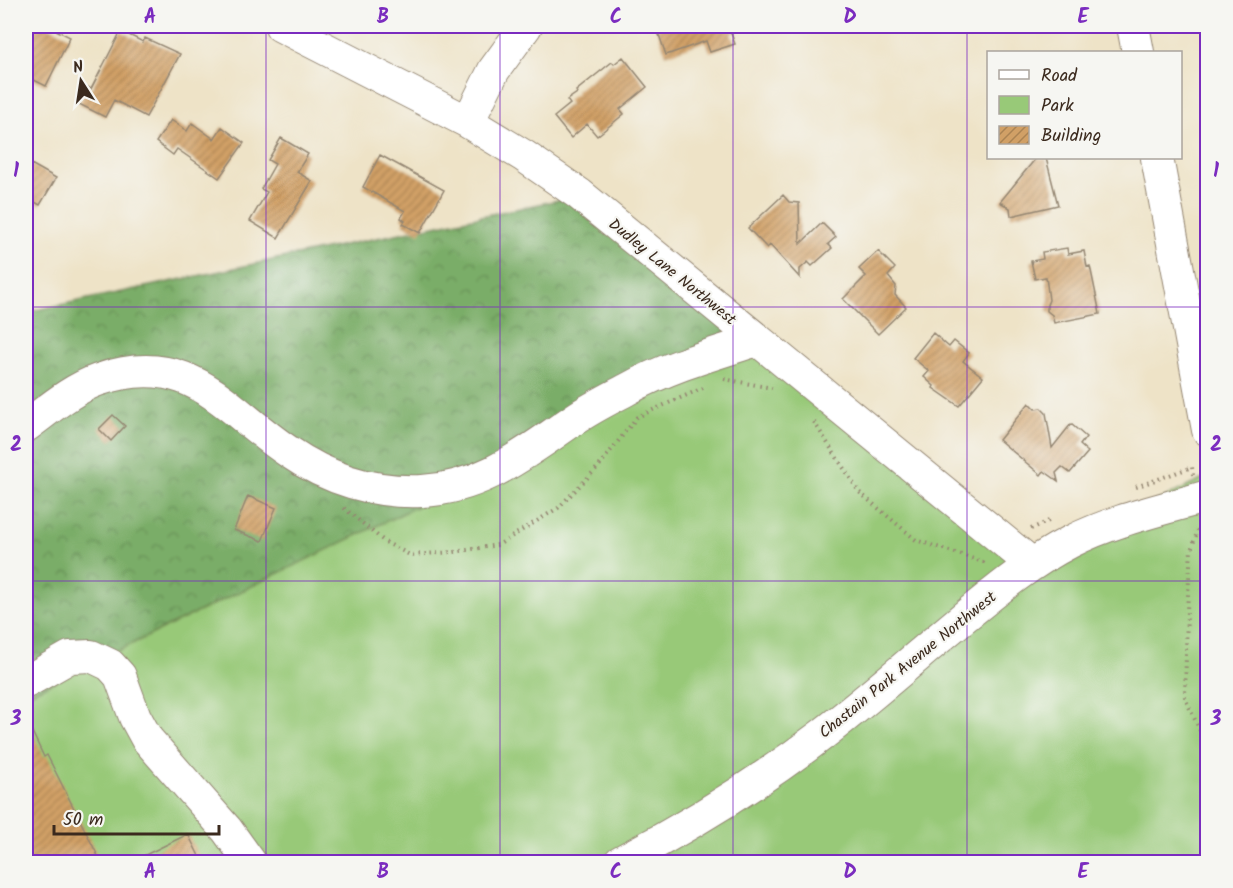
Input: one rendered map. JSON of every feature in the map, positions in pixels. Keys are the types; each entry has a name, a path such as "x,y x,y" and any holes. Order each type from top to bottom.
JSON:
{"street":[{"name":"Dudley Lane Northwest","path":"281,26 468,122 525,156 579,194 1032,564"},
{"path":"468,122 494,70 526,26"},
{"path":"1133,26 1138,51"},
{"path":"1157,159 1208,430"},
{"path":"26,426 77,391 96,381 121,373 142,371 164,373 187,379 216,393 289,452 322,472 373,488 422,491 460,484 493,473 514,462 578,417 629,388 692,360 757,340"},
{"name":"Chastain Park Avenue Northwest","path":"620,862 711,811 824,734 1032,564 1070,542 1111,524 1203,498"},
{"path":"26,682 70,657 91,656 110,665 120,676 135,717 147,738 227,831 250,862"}],"path":[{"path":"722,379 778,388"},
{"path":"322,472 346,511 385,542 410,555 454,552 498,545 558,508 599,466 637,417 711,384"},
{"path":"811,417 859,492 916,540 983,562 1006,543 1059,516"},
{"path":"1130,489 1192,467 1203,498 1202,517 1191,550 1185,698 1208,748"}],"green space":[{"path":"582,195 750,346 26,695 26,312"},
{"path":"750,346 1026,566 1207,477 1207,862 26,862 26,695"}],"building":[{"path":"26,26 48,26 70,37 46,86 26,76"},
{"path":"656,26 743,26 744,29 731,33 735,44 710,52 706,41 666,55"},
{"path":"121,31 143,42 145,38 180,54 146,117 114,100 105,117 79,104 88,87 91,89"},
{"path":"623,57 647,87 620,109 624,114 597,136 587,124 571,138 554,117 570,104 567,100 577,93 576,91 612,62 614,64"},
{"path":"171,120 187,131 192,123 214,139 222,127 244,143 219,178 177,149 173,155 156,142"},
{"path":"281,138 308,154 297,172 312,181 278,238 250,221 267,192 261,189 275,164 268,160"},
{"path":"380,155 444,190 420,233 403,224 405,221 401,218 405,211 363,187"},
{"path":"1035,159 1046,159 1058,205 1011,216 1010,208 1000,202"},
{"path":"31,164 56,178 40,205 26,197 26,174"},
{"path":"783,195 789,202 799,203 800,244 822,223 836,237 828,244 832,248 812,266 808,262 800,269 800,278 770,245 767,248 748,228"},
{"path":"1067,248 1068,254 1084,251 1087,267 1090,266 1100,314 1054,323 1052,315 1047,311 1049,300 1046,277 1035,279 1031,261 1043,259 1042,252"},
{"path":"878,251 895,268 888,276 896,286 895,295 906,307 878,334 843,299 866,276 859,269"},
{"path":"933,333 949,347 954,341 969,353 963,361 983,377 959,406 933,388 934,386 924,377 929,371 913,358"},
{"path":"1029,403 1035,409 1041,408 1046,413 1052,448 1071,424 1086,437 1080,445 1088,452 1070,473 1062,467 1056,473 1058,481 1044,471 1041,475 999,440"},
{"path":"113,415 125,426 111,441 99,429"},
{"path":"248,496 276,508 262,541 234,530"},
{"path":"26,719 44,757 47,755 101,862 26,862"},
{"path":"188,834 202,862 131,862"}]}
